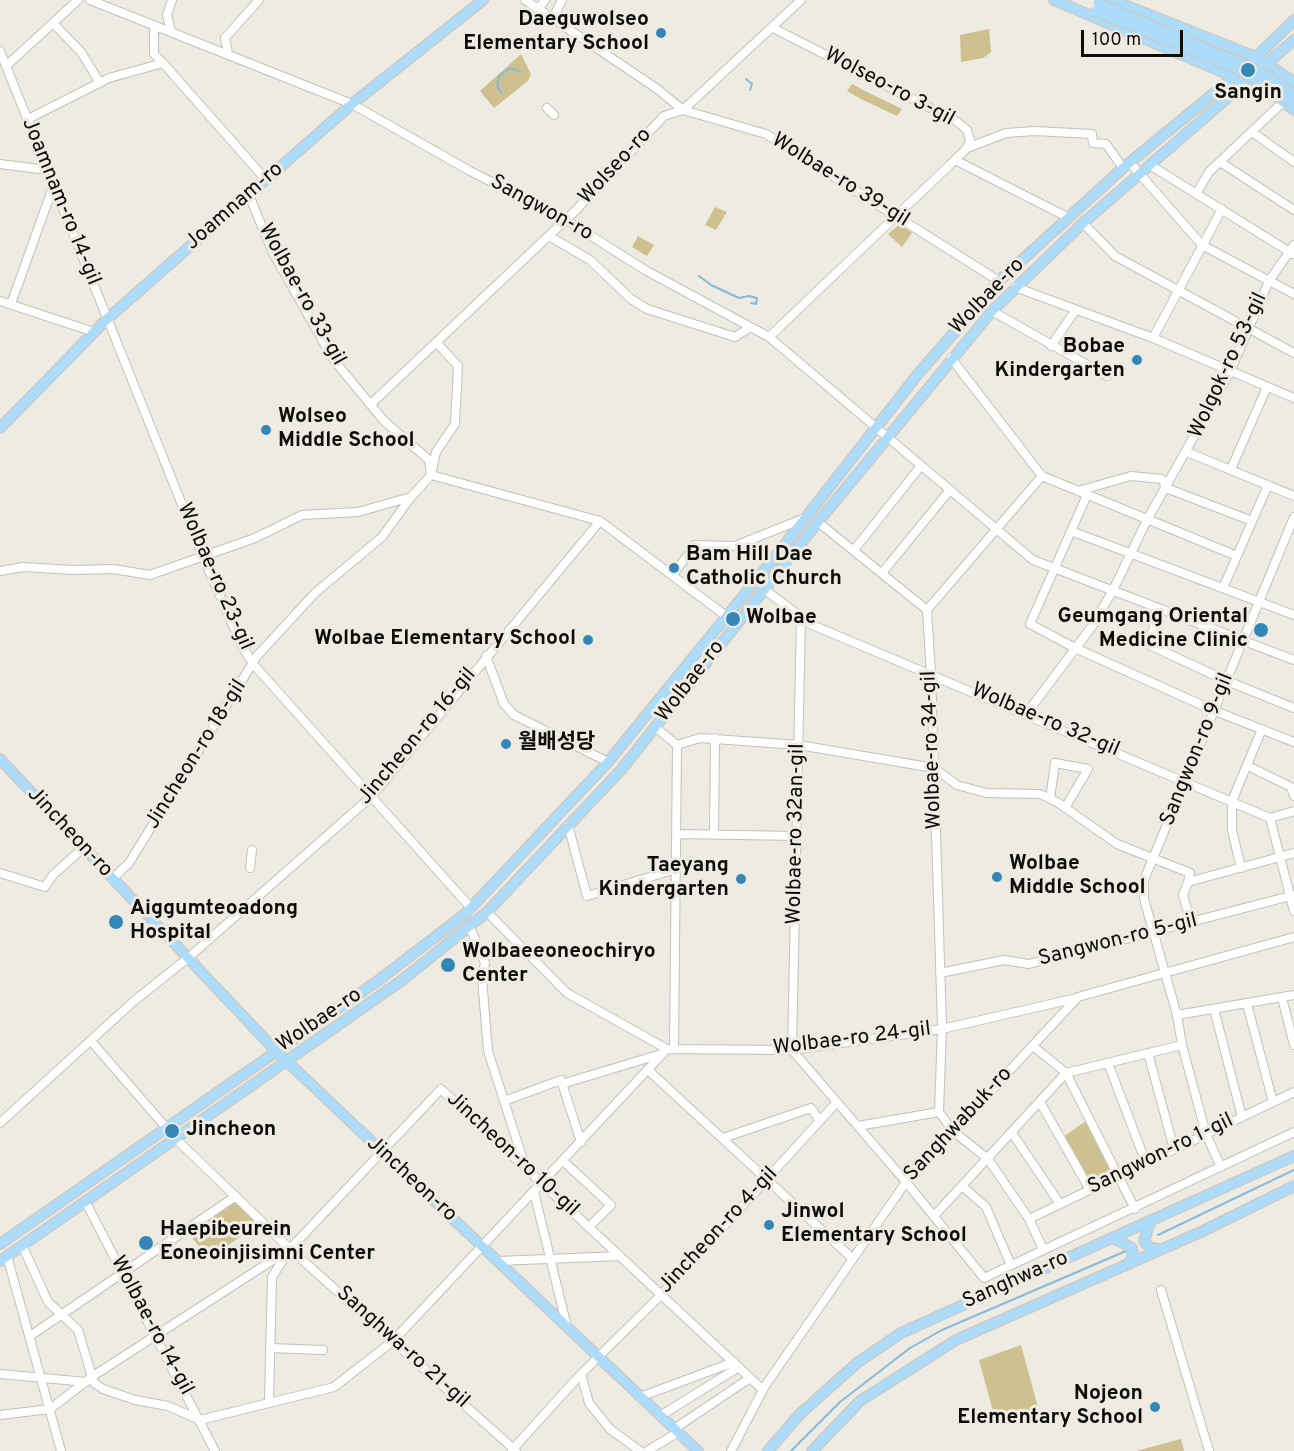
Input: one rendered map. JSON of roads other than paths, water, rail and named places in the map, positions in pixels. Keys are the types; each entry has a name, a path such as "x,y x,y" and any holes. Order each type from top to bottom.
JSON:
{"main road":[{"name":"Joamnam-ro","path":"0,429 107,319 352,104 483,0"},
{"path":"1054,0 1235,76 1294,110"},
{"path":"1070,0 1095,4 1259,72 1294,93"},
{"path":"1112,0 1256,57 1294,82"},
{"path":"1095,4 1238,69 1294,104"},
{"name":"Wolbae-ro","path":"0,1244 379,980 471,909 608,762 924,367 999,281 1127,166 1235,76 1294,20"},
{"name":"Wolbae-ro","path":"4,1258 401,981 487,912 621,771 818,522 992,311 1083,223 1294,40"},
{"name":"Jincheon-ro","path":"0,759 285,1061 698,1451"},
{"name":"Sanghwa-ro","path":"768,1451 800,1414 857,1363 902,1333 1294,1156"},
{"name":"Sanghwa-ro","path":"812,1451 860,1401 956,1340 1160,1248 1203,1231 1294,1186"},
{"path":"1151,1221 1144,1241 1150,1248 1160,1248"},
{"path":"1113,1238 1132,1248 1133,1257 1127,1263"}],"street":[{"path":"6,66 78,0"},
{"name":"Sangwon-ro","path":"90,0 352,104 470,171 566,220 645,270 769,337 920,467 1033,560 1294,660"},
{"path":"171,31 167,15 172,0"},
{"path":"228,53 225,38 259,0"},
{"name":"Wolbae-ro 39-gil","path":"525,0 656,88 683,110 766,134 999,281"},
{"path":"538,9 545,0"},
{"path":"552,20 562,0"},
{"name":"Wolseo-ro","path":"372,404 566,220 664,116 683,110 801,0"},
{"path":"53,23 81,52 100,83"},
{"path":"154,25 154,54 266,180"},
{"name":"Wolseo-ro 3-gil","path":"769,337 898,216 967,148 970,140 967,130 956,121 773,28"},
{"name":"Joamnam-ro 14-gil","path":"0,51 107,319"},
{"path":"28,119 100,83 163,63"},
{"path":"1196,194 1209,172 1282,102"},
{"path":"547,108 554,115"},
{"path":"967,148 1006,133 1035,131 1092,134 1093,143 1106,144 1127,166 1140,174 1202,245 1294,294"},
{"path":"1252,132 1294,162"},
{"path":"955,160 1069,218"},
{"path":"1220,162 1294,210"},
{"path":"0,164 47,170"},
{"path":"1150,165 1293,251"},
{"path":"11,304 53,187"},
{"name":"Wolbae-ro 33-gil","path":"249,195 272,251 333,359 384,421 429,460 431,475"},
{"path":"1153,338 1222,209"},
{"path":"1083,223 1115,256 1294,353"},
{"path":"549,236 590,260 631,299 647,309 735,337 749,328"},
{"name":"Wolgok-ro 53-gil","path":"1027,713 1075,648 1113,590 1147,520 1230,372 1269,281 1293,251"},
{"path":"1015,287 1153,338 1294,398"},
{"path":"0,301 94,332"},
{"name":"Wolbae-ro","path":"992,311 1107,376"},
{"path":"1051,346 1075,311"},
{"name":"Wolbae-ro 23-gil","path":"107,319 203,557 243,648 254,665 471,909"},
{"path":"437,343 458,366 455,423 436,452 431,475 600,521"},
{"path":"951,358 1042,476 1237,556"},
{"path":"1231,469 1267,387"},
{"path":"1187,452 1294,496"},
{"path":"854,550 920,467"},
{"name":"Jincheon-ro 18-gil","path":"112,879 129,863 254,665 257,656 315,593 382,537 411,497 431,475"},
{"path":"818,522 927,610 1042,476"},
{"path":"1078,491 1131,476 1162,479 1166,488 1252,521"},
{"path":"1222,588 1268,485"},
{"path":"882,573 950,491"},
{"path":"1087,495 1030,624 1075,648 1215,711 1294,742"},
{"path":"0,571 23,567 73,570 113,569 150,574 255,538 302,515 358,512 411,497"},
{"name":"Sangwon-ro 9-gil","path":"1221,1167 1206,1134 1182,1045 1177,1015 1144,899 1144,880 1294,517"},
{"path":"673,575 695,545 735,546 805,518"},
{"name":"Wolbae-ro","path":"600,521 726,616"},
{"name":"Jincheon-ro 16-gil","path":"188,958 372,796 600,521"},
{"path":"1071,531 1294,615"},
{"name":"Wolbae-ro 32-gil","path":"764,589 810,624 1186,780 1270,818"},
{"path":"1162,609 1147,644 1227,681 1294,708"},
{"name":"Wolbae-ro 34-gil","path":"927,610 942,1029"},
{"name":"Wolbae-ro 32an-gil","path":"792,1050 801,617"},
{"path":"486,656 504,704 514,715 608,762"},
{"path":"22,1245 48,1302 78,1330 90,1379 94,1383 103,1389 135,1400 168,1406 200,1420 269,1401 334,1387 393,1341 668,1050 676,869 677,745 656,727"},
{"path":"1241,868 1232,830 1232,801 1262,729"},
{"path":"677,745 700,738 799,744 934,768 957,785 986,792 1040,794 1065,808 1117,844 1190,873 1183,895 1191,923"},
{"path":"714,834 715,738"},
{"path":"1050,799 1055,763 1088,770 1065,808"},
{"path":"1248,766 1291,787 1294,796"},
{"path":"1294,811 1270,818 1292,896 1294,911"},
{"path":"568,825 587,896 676,869"},
{"path":"677,834 797,836"},
{"path":"0,873 45,888 53,875 83,848"},
{"path":"250,868 252,850"},
{"path":"1188,882 1294,853"},
{"name":"Sangwon-ro 5-gil","path":"940,973 1004,960 1029,964 1292,896"},
{"name":"Wolbae-ro 24-gil","path":"487,912 567,993 668,1050 792,1050 942,1029 1078,997"},
{"path":"470,927 485,963 482,978 488,1051 527,1171"},
{"path":"1078,997 1294,937"},
{"path":"0,1123 134,1001 188,958"},
{"path":"1177,1015 1294,995"},
{"name":"Sanghwabuk-ro","path":"731,1451 763,1390 906,1182 1078,997"},
{"path":"1282,998 1294,1045"},
{"path":"1247,1004 1273,1102"},
{"path":"1214,1009 1242,1117"},
{"name":"Wolbae-ro 24-gil","path":"939,1112 942,1029"},
{"name":"Sanghwa-ro 21-gil","path":"90,1041 176,1139 290,1249 513,1450"},
{"path":"934,1216 1066,1073 1182,1045"},
{"path":"1033,1046 1066,1073 1135,1209"},
{"path":"504,1101 668,1050"},
{"path":"792,1050 906,1182 984,1278 1010,1263 1135,1209 1294,1132"},
{"path":"1149,1053 1174,1149"},
{"path":"1108,1063 1146,1163"},
{"path":"648,1070 853,1259"},
{"path":"562,1082 581,1142"},
{"name":"Jincheon-ro 10-gil","path":"381,1152 441,1089 763,1390"},
{"name":"Sangwon-ro 1-gil","path":"1029,1219 1294,1092"},
{"name":"Jincheon-ro 4-gil","path":"513,1450 581,1374 662,1294 837,1102"},
{"path":"1040,1102 1090,1190"},
{"path":"723,1138 812,1108 820,1121"},
{"path":"858,1126 939,1112 954,1131 988,1159 1029,1219 1043,1249"},
{"path":"1012,1133 1060,1204"},
{"path":"269,1401 272,1277 290,1249 381,1152"},
{"path":"563,1161 611,1205 589,1227"},
{"path":"962,1186 986,1207 1010,1263"},
{"path":"534,1192 568,1329"},
{"path":"30,1336 236,1196"},
{"name":"Wolbae-ro 14-gil","path":"85,1201 215,1451"},
{"path":"0,1415 50,1410 90,1379 290,1249"},
{"path":"498,1261 620,1256"},
{"path":"4,1258 30,1336 61,1451"},
{"path":"1161,1290 1209,1451"},
{"path":"270,1348 323,1350"},
{"path":"640,1397 736,1364"},
{"path":"660,1416 736,1364"},
{"path":"0,1374 41,1379 90,1379"},
{"path":"581,1374 589,1403 610,1429 640,1451"},
{"path":"647,1451 750,1378"}],"waterway":[{"path":"502,94 497,86 499,76 510,68 520,72"},
{"path":"746,79 752,84 750,90"},
{"path":"699,276 711,285 739,298 749,296 757,298 756,304 751,303"},
{"path":"1158,1235 1294,1170"},
{"path":"791,1451 840,1402 910,1348 942,1330 1126,1251"}],"place":[{"name":"Daeguwolseo Elementary School","path":"661,33"},
{"name":"Sangin","path":"1248,70"},
{"name":"Bobae Kindergarten","path":"1137,360"},
{"name":"Wolseo Middle School","path":"266,430"},
{"name":"Bam Hill Dae Catholic Church","path":"674,568"},
{"name":"Wolbae","path":"733,619"},
{"name":"Geumgang Oriental Medicine Clinic","path":"1261,630"},
{"name":"Wolbae Elementary School","path":"588,640"},
{"name":"월배성당","path":"506,744"},
{"name":"Wolbae Middle School","path":"997,877"},
{"name":"Taeyang Kindergarten","path":"741,879"},
{"name":"Aiggumteoadong Hospital","path":"116,922"},
{"name":"Wolbaeeoneochiryo Center","path":"448,965"},
{"name":"Jincheon","path":"172,1131"},
{"name":"Jinwol Elementary School","path":"769,1225"},
{"name":"Haepibeurein Eoneoinjisimni Center","path":"146,1243"},
{"name":"Nojeon Elementary School","path":"1155,1407"}]}
